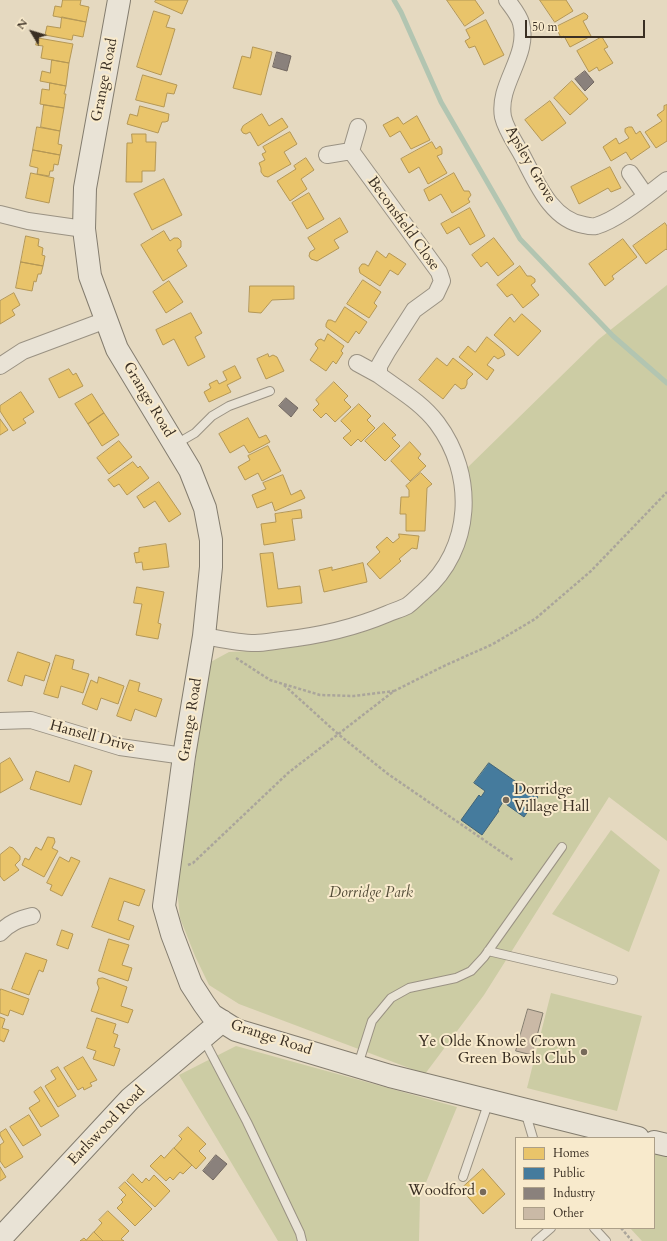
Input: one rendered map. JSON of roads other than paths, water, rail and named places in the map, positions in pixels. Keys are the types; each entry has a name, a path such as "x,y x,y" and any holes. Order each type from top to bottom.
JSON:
{"main road":[{"name":"Grange Road","path":"120,0 85,188 84,228 90,276 117,349 176,445 193,476 200,493 211,540 211,567 204,636 184,756 164,906 172,934 191,984 212,1015 236,1030 358,1065 390,1076 634,1137"},
{"name":"Earlswood Road","path":"0,1239 130,1099 222,1021"},
{"path":"655,1142 667,1145"}],"street":[{"name":"Apsley Grove","path":"507,0 521,22 523,34 515,65 505,89 503,117 511,135 541,190 554,208 568,221 594,227 613,219 667,180"},
{"path":"327,155 351,151 358,127"},
{"name":"Beconsfield Close","path":"351,151 439,272 442,281 436,294 414,310 384,356 379,366 379,375"},
{"path":"630,173 646,196"},
{"path":"0,214 28,221 84,228"},
{"path":"0,366 23,351 106,320"},
{"path":"204,636 256,643 298,638 341,630 407,606 435,581 448,564 456,547 463,512 463,488 459,469 450,446 437,424 414,400 379,375 357,363"},
{"name":"Hansell Drive","path":"0,721 31,720 120,747 184,756"},
{"path":"0,933 5,927 17,920 32,916"}],"lane":[{"path":"176,445 195,433 212,416 228,406 270,391"},
{"path":"358,1065 372,1020 391,998 409,988 456,978 471,971 488,951 562,847"},
{"path":"488,951 613,980"},
{"path":"202,1037 250,1129 300,1233 302,1241"},
{"path":"463,1177 489,1101"},
{"path":"526,1110 533,1137"},
{"path":"536,1241 550,1229"},
{"path":"595,1229 606,1241"}],"waterway":[{"path":"394,0 401,12 441,102 520,239 613,336 667,383"}],"place":[{"name":"Dorridge Village Hall","path":"506,800"},
{"name":"Ye Olde Knowle Crown Green Bowls Club","path":"584,1052"},
{"name":"Woodford","path":"483,1192"}],"park label":[{"name":"Dorridge Park","path":"371,894"}]}
